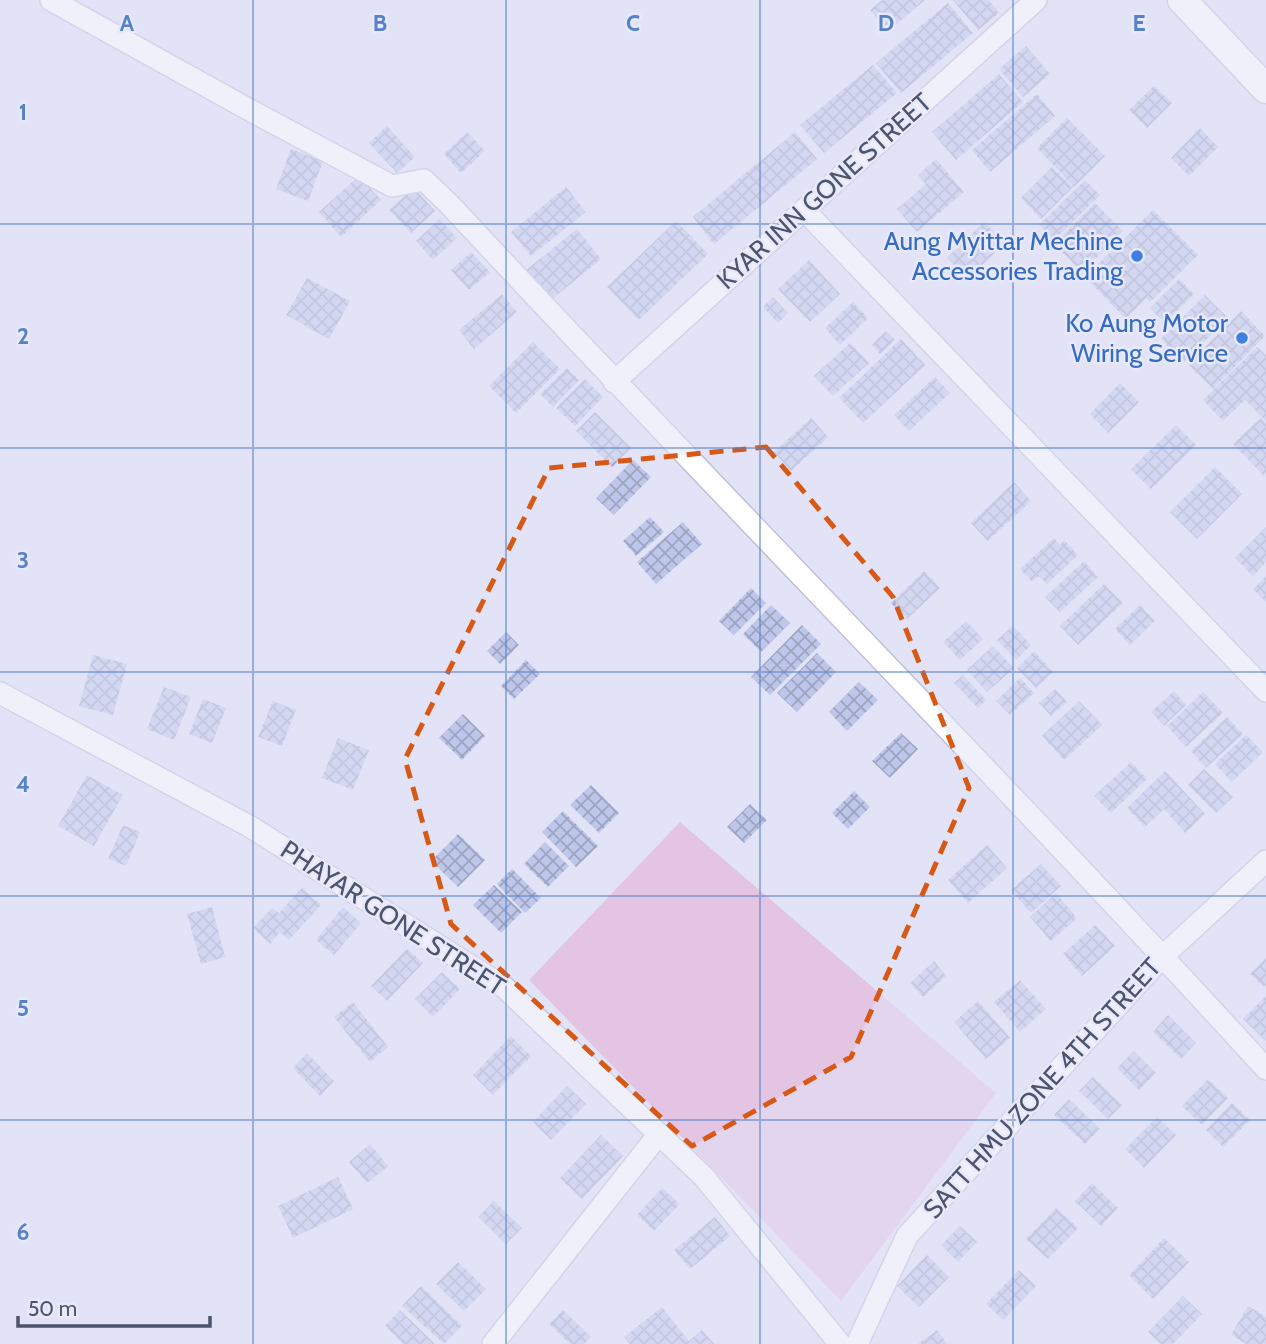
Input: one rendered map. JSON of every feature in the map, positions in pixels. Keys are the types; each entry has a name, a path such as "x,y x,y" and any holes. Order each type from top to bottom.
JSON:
{"main road":[{"path":"1182,0 1266,89"}],"street":[{"path":"51,0 392,186 424,180 1163,956 1266,1069"},
{"name":"KYAR INN GONE STREET","path":"614,382 1036,0"},
{"path":"804,210 1266,691"},
{"name":"PHAYAR GONE STREET","path":"0,693 249,826 504,987 704,1177 840,1344"},
{"name":"SATT HMU ZONE 4TH STREET","path":"857,1344 907,1236 1163,956 1266,861"},
{"path":"493,1344 659,1134"}],"highlighted area":[{"path":"766,447 893,597 969,788 851,1057 692,1146 451,924 405,759 549,468"}],"shaded area":[{"path":"680,822 996,1093 841,1301 529,980"}],"building":[{"path":"882,0 925,0 888,31 870,10"},
{"path":"953,0 989,0 999,13 978,30"},
{"path":"948,3 973,33 901,93 876,63"},
{"path":"1026,46 1050,74 1023,97 999,69"},
{"path":"873,65 897,93 824,153 800,125"},
{"path":"999,74 1023,102 956,160 932,132"},
{"path":"1154,86 1172,103 1147,128 1129,110"},
{"path":"1037,94 1055,116 990,172 972,150"},
{"path":"1067,118 1105,156 1074,187 1037,148"},
{"path":"387,126 415,157 397,173 369,143"},
{"path":"1200,128 1218,147 1189,176 1171,158"},
{"path":"467,132 485,151 461,173 444,154"},
{"path":"795,132 817,159 714,244 693,217"},
{"path":"291,149 323,161 308,201 276,189"},
{"path":"936,159 964,192 917,232 897,209 926,184 918,175"},
{"path":"1052,167 1073,187 1041,219 1021,198"},
{"path":"359,176 381,200 341,237 319,212"},
{"path":"1085,180 1100,195 1054,240 1039,225"},
{"path":"566,187 586,212 531,256 511,232"},
{"path":"414,188 435,211 411,233 389,210"},
{"path":"1095,203 1123,231 1082,272 1054,244"},
{"path":"1153,210 1198,255 1150,302 1146,298 1126,319 1085,277"},
{"path":"440,219 457,238 433,260 416,241"},
{"path":"676,221 708,254 639,320 607,287"},
{"path":"984,222 1005,243 968,279 947,258"},
{"path":"577,229 601,259 550,301 526,270"},
{"path":"471,252 490,272 469,290 451,270"},
{"path":"809,260 840,294 810,322 778,289"},
{"path":"307,278 350,301 329,339 286,315"},
{"path":"1179,279 1194,294 1165,323 1150,308"},
{"path":"502,294 517,312 474,349 459,330"},
{"path":"1205,295 1228,318 1184,362 1161,339"},
{"path":"773,297 788,313 778,323 763,307"},
{"path":"853,302 868,318 840,345 825,328"},
{"path":"1241,311 1265,336 1213,389 1188,364"},
{"path":"886,331 895,340 880,354 872,345"},
{"path":"901,339 925,365 863,423 839,398"},
{"path":"533,342 560,369 516,413 489,386"},
{"path":"850,343 869,363 833,396 814,376"},
{"path":"1257,347 1266,355 1266,421 1245,400 1223,421 1203,400"},
{"path":"567,368 579,380 553,407 540,394"},
{"path":"935,377 950,393 909,431 894,415"},
{"path":"585,379 603,397 575,426 556,408"},
{"path":"1120,383 1139,402 1108,433 1090,414"},
{"path":"595,412 631,448 612,467 576,431"},
{"path":"811,418 828,437 791,471 774,452"},
{"path":"1261,418 1266,423 1264,476 1233,444"},
{"path":"1176,425 1196,445 1151,489 1131,469"},
{"path":"633,460 651,477 614,515 596,498"},
{"path":"1215,467 1242,494 1197,539 1170,512"},
{"path":"1014,482 1031,501 988,541 971,523"},
{"path":"650,517 664,532 636,556 623,541"},
{"path":"683,522 702,544 656,584 637,562"},
{"path":"1266,527 1266,562 1253,576 1235,558"},
{"path":"1054,538 1060,545 1064,540 1078,555 1047,584 1039,576 1032,582 1020,569"},
{"path":"1084,561 1098,577 1060,612 1045,597"},
{"path":"924,571 940,588 907,619 891,603"},
{"path":"1266,576 1266,602 1253,589"},
{"path":"1104,584 1123,603 1078,645 1060,626"},
{"path":"751,588 766,603 734,635 719,621"},
{"path":"771,605 790,623 761,652 743,634"},
{"path":"1140,605 1155,621 1130,645 1115,629"},
{"path":"966,621 983,639 960,660 943,642"},
{"path":"802,625 821,644 770,695 751,677"},
{"path":"1013,626 1031,645 1016,660 997,640"},
{"path":"506,632 519,645 500,664 487,651"},
{"path":"993,646 1014,668 987,692 967,670"},
{"path":"1034,651 1053,672 1036,688 1017,668"},
{"path":"817,653 836,672 797,712 777,693"},
{"path":"93,655 127,664 113,715 79,706"},
{"path":"526,660 540,674 514,699 501,686"},
{"path":"963,675 986,700 978,708 954,683"},
{"path":"1020,678 1034,693 1010,715 996,701"},
{"path":"859,682 878,700 847,731 829,712"},
{"path":"164,687 191,697 174,740 147,729"},
{"path":"1055,689 1067,702 1051,716 1039,703"},
{"path":"1174,691 1186,705 1164,726 1151,712"},
{"path":"1203,692 1223,713 1186,747 1167,726"},
{"path":"203,699 226,708 212,743 189,734"},
{"path":"273,701 296,710 282,746 258,737"},
{"path":"1079,701 1102,725 1064,760 1042,736"},
{"path":"463,714 485,736 462,760 439,738"},
{"path":"1227,717 1243,734 1206,768 1191,751"},
{"path":"901,733 918,749 890,778 872,761"},
{"path":"1246,735 1263,752 1232,782 1215,764"},
{"path":"338,738 369,750 353,790 322,778"},
{"path":"1131,762 1147,779 1111,813 1094,796"},
{"path":"1204,769 1233,797 1216,813 1188,785"},
{"path":"1165,771 1205,814 1185,833 1164,809 1145,827 1127,808"},
{"path":"87,775 123,795 94,846 58,826"},
{"path":"591,785 619,813 599,833 570,805"},
{"path":"854,791 870,807 848,829 832,813"},
{"path":"750,804 767,820 744,843 727,827"},
{"path":"563,811 598,846 576,867 542,832"},
{"path":"123,825 140,832 126,866 108,859"},
{"path":"458,834 485,860 458,887 431,861"},
{"path":"545,842 569,866 548,887 524,864"},
{"path":"987,845 1007,868 968,903 948,880"},
{"path":"1041,864 1061,886 1031,913 1011,890"},
{"path":"512,869 541,898 525,913 497,884"},
{"path":"494,885 522,912 501,933 473,905"},
{"path":"302,888 321,905 289,940 280,932 270,944 253,928 272,908 279,913"},
{"path":"1056,893 1077,918 1051,941 1030,917"},
{"path":"212,907 225,957 201,964 187,914"},
{"path":"343,907 361,923 334,955 316,940"},
{"path":"1095,925 1115,946 1082,976 1063,954"},
{"path":"407,949 423,963 387,1001 371,986"},
{"path":"1266,958 1266,985 1264,987 1250,974"},
{"path":"934,961 946,976 923,997 910,983"},
{"path":"442,972 460,989 433,1017 415,999"},
{"path":"1020,980 1046,1009 1020,1032 994,1002"},
{"path":"1266,996 1266,1041 1243,1019"},
{"path":"978,1001 1010,1038 986,1059 954,1022"},
{"path":"353,1002 388,1047 370,1062 334,1017"},
{"path":"1168,1015 1196,1043 1181,1059 1153,1032"},
{"path":"511,1036 531,1056 493,1095 473,1075"},
{"path":"1134,1051 1156,1073 1139,1090 1117,1068"},
{"path":"307,1053 334,1081 320,1096 293,1068"},
{"path":"1093,1077 1122,1105 1108,1119 1079,1091"},
{"path":"1208,1079 1228,1098 1202,1125 1182,1106"},
{"path":"567,1086 586,1104 551,1140 533,1122"},
{"path":"1069,1099 1100,1129 1085,1144 1054,1115"},
{"path":"1232,1103 1250,1120 1223,1147 1206,1130"},
{"path":"1157,1117 1176,1135 1144,1168 1125,1149"},
{"path":"601,1135 623,1156 582,1199 560,1178"},
{"path":"370,1144 388,1166 367,1183 349,1162"},
{"path":"338,1177 353,1209 293,1238 278,1206"},
{"path":"1092,1183 1118,1208 1101,1226 1075,1201"},
{"path":"662,1188 680,1204 654,1231 637,1215"},
{"path":"494,1201 522,1228 506,1244 478,1217"},
{"path":"1056,1208 1078,1228 1048,1259 1026,1239"},
{"path":"715,1217 730,1236 690,1269 674,1250"},
{"path":"960,1226 977,1242 958,1262 941,1245"},
{"path":"1164,1238 1189,1262 1153,1299 1129,1275"},
{"path":"927,1255 949,1277 919,1307 897,1286"},
{"path":"458,1262 486,1289 464,1311 436,1284"},
{"path":"1019,1270 1036,1286 1003,1320 986,1304"},
{"path":"421,1286 462,1326 444,1344 402,1306"},
{"path":"1183,1296 1202,1314 1173,1344 1161,1344 1148,1332"},
{"path":"1248,1306 1266,1317 1266,1344 1246,1344 1231,1335"},
{"path":"662,1307 689,1341 702,1330 714,1344 630,1344 624,1337"},
{"path":"400,1310 435,1344 403,1344 385,1326"},
{"path":"563,1310 591,1337 584,1344 570,1344 549,1324"},
{"path":"937,1330 947,1344 918,1344"}],"place":[{"name":"Aung Myittar Mechine Accessories Trading","path":"1137,256"},
{"name":"Ko Aung Motor Wiring Service","path":"1242,338"}]}
